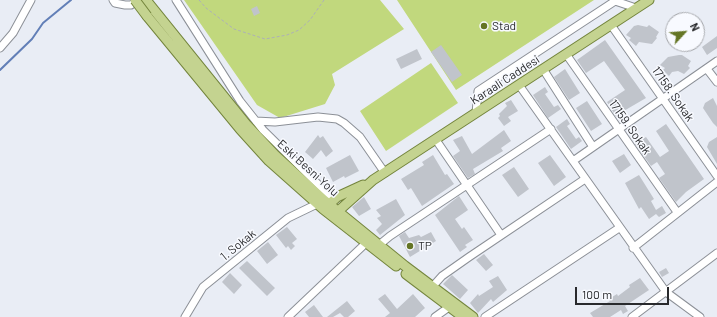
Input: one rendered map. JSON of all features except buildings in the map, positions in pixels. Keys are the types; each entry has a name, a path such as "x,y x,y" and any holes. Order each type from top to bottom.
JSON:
{"main road":[{"path":"135,0 151,13"},
{"path":"146,0 151,13"},
{"name":"Karaali Caddesi","path":"373,180 649,0"},
{"name":"Eski Besni Yolu","path":"151,13 259,151 326,204 366,243 463,317"},
{"path":"326,204 347,191 373,180"},
{"path":"335,214 373,180"},
{"name":"Eski Besni Yolu","path":"335,214 379,245 473,317"}],"street":[{"path":"0,48 13,33 32,0"},
{"path":"112,0 115,3 125,5 131,5 138,0"},
{"path":"176,0 240,101 326,204"},
{"path":"476,113 478,91 615,1 636,8"},
{"name":"17158. Sokak","path":"611,25 717,176"},
{"name":"17159. Sokak","path":"566,54 677,212"},
{"path":"573,161 717,61"},
{"path":"543,69 593,147"},
{"path":"707,69 717,82"},
{"path":"519,85 619,228 666,292 700,317"},
{"path":"256,121 275,122 318,117 337,119 360,137 385,173"},
{"path":"379,245 390,236 551,129"},
{"path":"436,140 501,235"},
{"path":"433,286 442,276 585,179"},
{"path":"634,248 677,212 717,182"},
{"name":"1. Sokak","path":"184,317 203,287 288,218 326,204"},
{"path":"485,317 619,228"},
{"path":"288,317 366,243"},
{"path":"632,317 717,253"},
{"path":"435,317 449,307"}],"path":[{"path":"200,0 206,8 234,29 265,39 287,35 299,30 310,20 324,0"}],"green space":[{"path":"184,0 380,0 404,29 332,74 335,85 325,104 280,118 257,105"},
{"name":"Stad","path":"397,0 594,0 456,90"},
{"path":"431,63 458,103 386,151 360,111"}],"waterway":[{"path":"0,70 32,39 43,23 71,0"}],"place":[{"name":"Stad","path":"484,26"},
{"name":"TP","path":"410,246"}]}
